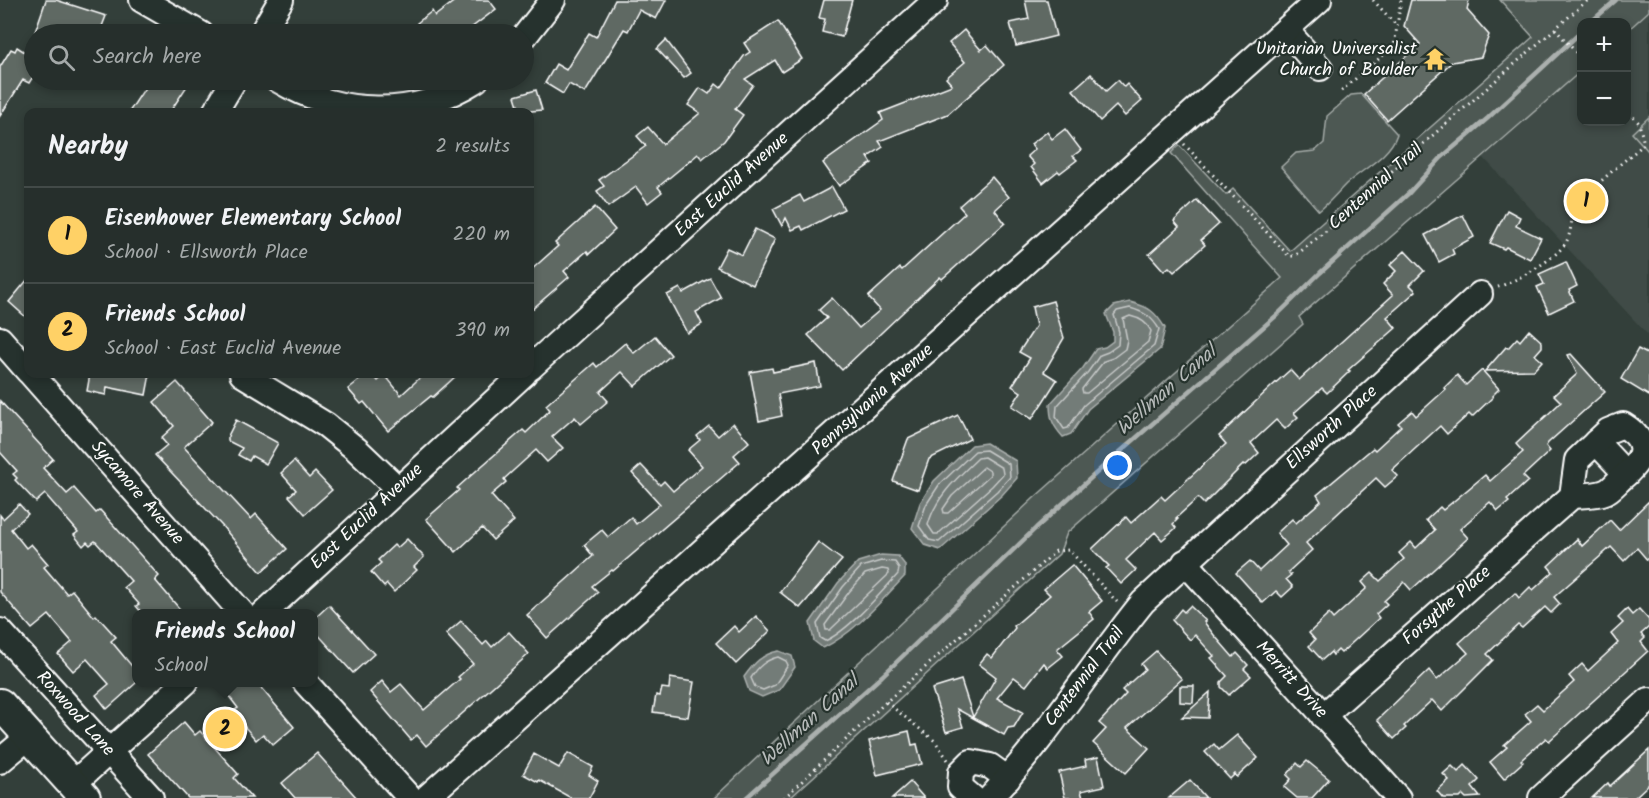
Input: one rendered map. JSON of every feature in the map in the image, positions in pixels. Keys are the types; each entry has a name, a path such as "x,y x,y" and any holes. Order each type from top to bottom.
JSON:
{"main road":[{"path":"0,704 79,791"}],"street":[{"path":"142,0 184,24"},
{"path":"267,24 281,0"},
{"path":"534,25 553,0"},
{"name":"Pennsylvania Avenue","path":"426,798 1319,0"},
{"name":"East Euclid Avenue","path":"534,365 934,1"},
{"path":"1286,30 1320,68"},
{"path":"217,108 228,90"},
{"path":"297,90 308,96 344,106 382,108 419,104 461,90"},
{"name":"Ellsworth Place","path":"1185,562 1480,294"},
{"name":"Sycamore Avenue","path":"0,339 24,364"},
{"name":"Sycamore Avenue","path":"36,378 239,609"},
{"path":"249,378 326,425 356,449 397,488"},
{"name":"East Euclid Avenue","path":"268,609 397,488 520,378"},
{"path":"1623,425 1643,439 1645,451 1640,462 1605,492 1572,496 1577,460 1596,442 1608,431 1623,425"},
{"path":"1596,442 1626,474"},
{"name":"Forsythe Place","path":"1323,716 1572,496"},
{"name":"Centennial Trail","path":"990,798 1008,779 1143,602 1185,562"},
{"name":"Merritt Drive","path":"1185,562 1398,798"},
{"name":"Roxwood Lane","path":"0,631 151,798"},
{"path":"79,791 109,752 180,687"},
{"path":"310,687 410,798"},
{"path":"1541,798 1649,700"},
{"path":"0,761 30,736"},
{"path":"973,798 960,787 961,772 971,762 990,766 1008,779"}],"path":[{"path":"1373,0 1397,26"},
{"path":"1341,91 1394,46 1401,0"},
{"name":"Centennial Trail","path":"1173,132 1289,256 1295,256 1342,218 1392,171 1588,0"},
{"path":"1555,29 1577,55"},
{"path":"1480,294 1515,281 1564,245 1576,210 1594,189 1644,144 1639,123 1631,114"},
{"path":"784,798 886,702 1056,551 1069,550 1131,617"},
{"path":"886,702 935,741 954,769 961,772"}],"shaded area":[{"path":"1500,0 1649,0 1649,11 1631,27 1631,18 1577,18 1577,74 1299,317 1303,324 1067,533 1059,554 790,798 714,798 1034,498 1282,278 1171,153 1179,145 1226,195 1233,189 1290,251 1533,37"},
{"path":"1649,11 1649,336 1483,157 1577,75 1577,126 1631,126 1631,27"},
{"path":"1361,94 1397,134 1382,156 1346,184 1319,211 1281,167 1296,153 1315,151 1324,143 1327,116 1351,95"},
{"path":"1649,117 1649,152 1632,133"}],"water":[{"path":"1130,302 1151,311 1165,328 1160,349 1088,409 1071,434 1063,437 1053,422 1050,404 1083,368 1096,349 1105,347 1113,341 1113,332 1106,314 1114,306"},
{"path":"986,443 1016,461 1017,478 1002,495 940,550 925,545 912,528 920,503 934,481 972,445"},
{"path":"881,555 898,556 905,565 905,576 857,625 823,648 814,641 810,623 838,583 858,562"},
{"path":"779,651 792,656 795,667 779,690 762,697 749,691 744,677 763,657"}],"building":[{"path":"46,0 56,0 106,16 103,24 38,24"},
{"path":"456,0 489,0 496,9 476,24 417,23 432,11 435,16"},
{"path":"615,0 666,0 656,19 639,10 628,31 624,29 585,93 569,84 563,94 545,83 556,64 566,70 589,33 596,37"},
{"path":"824,0 852,0 842,37 822,32 825,19 819,18"},
{"path":"1025,0 1047,0 1056,36 1016,46 1010,23 1029,19"},
{"name":"Unitarian Universalist Church of Boulder","path":"1411,0 1469,0 1467,10 1489,35 1481,57 1452,62 1387,120 1364,94 1420,44 1404,26"},
{"path":"778,21 802,59 782,72 775,60 745,79 753,85 735,109 743,115 724,141 702,159 698,154 658,187 662,192 648,203 636,187 608,207 597,191 604,186 599,180 646,146 637,136 648,127 663,144 700,113 688,105 700,88 709,94 716,84 721,88 744,56 750,52 744,43"},
{"path":"964,30 981,50 987,45 1004,65 948,114 879,141 883,147 868,157 872,163 839,186 823,163 883,120 880,113 952,85 946,78 965,62 949,43"},
{"path":"666,40 691,73 684,78 657,49"},
{"path":"17,47 24,52 24,80 0,116 0,67 11,49 15,51"},
{"path":"1091,74 1106,91 1118,80 1124,87 1127,84 1142,101 1125,116 1116,106 1100,121 1073,90"},
{"path":"143,90 184,90 173,108 132,108"},
{"path":"536,90 542,110 519,108 515,96"},
{"path":"1065,129 1081,150 1073,156 1077,160 1043,183 1031,167 1034,164 1027,156 1035,149 1031,144 1047,132 1052,139"},
{"path":"992,177 1009,197 995,210 1005,223 942,279 940,277 842,370 808,335 827,318 819,310 832,298 859,328 880,310 868,297 900,268 902,270 965,213 959,206"},
{"path":"832,187 844,209 803,230 801,226 792,230 786,218 782,226 773,209 800,195 804,202"},
{"path":"1197,200 1219,224 1201,240 1205,245 1174,272 1169,267 1164,271 1149,254 1179,227 1174,221"},
{"path":"595,207 615,230 589,254 587,251 564,271 569,277 534,308 534,267 558,246 555,243"},
{"path":"1507,210 1520,217 1516,226 1541,238 1530,259 1506,247 1504,249 1490,243"},
{"path":"1463,215 1474,237 1452,249 1454,254 1439,262 1425,235"},
{"path":"755,229 775,239 753,285 717,267 727,248 742,255"},
{"path":"1405,251 1424,271 1410,285 1416,291 1387,317 1396,328 1348,370 1350,371 1327,393 1322,388 1294,413 1298,417 1285,429 1276,420 1251,443 1259,453 1246,465 1244,464 1204,504 1198,498 1176,518 1178,519 1173,524 1176,528 1162,540 1155,532 1126,560 1136,570 1121,584 1106,568 1109,566 1092,549 1126,517 1131,523 1161,496 1165,500 1226,444 1219,436 1271,387 1290,370 1299,380 1393,295 1383,284 1396,271 1390,265"},
{"path":"1566,262 1577,286 1569,290 1574,301 1549,313 1537,287 1544,284 1539,274"},
{"path":"710,278 721,298 696,312 702,324 687,333 667,295 680,288 683,293"},
{"path":"24,284 24,315 9,302"},
{"path":"1053,301 1064,338 1044,372 1057,380 1032,419 1012,406 1021,392 1012,386 1030,358 1019,352 1036,326 1032,307"},
{"path":"1529,330 1542,342 1542,347 1535,355 1542,361 1534,370 1485,371 1506,347 1508,348 1517,338 1520,341"},
{"path":"655,336 671,355 635,386 622,372 600,392 608,401 581,424 575,417 552,437 563,448 547,462 536,450 504,479 506,482 491,495 514,521 493,540 482,528 456,552 426,519 459,490 457,488 523,430 526,433 550,410 546,405 594,363 597,367 625,343 634,353"},
{"path":"1638,349 1649,355 1649,396 1621,379"},
{"path":"1571,354 1605,392 1548,443 1546,446 1550,451 1523,476 1528,481 1507,500 1509,502 1498,511 1490,502 1460,529 1468,538 1411,590 1404,582 1384,601 1387,604 1376,614 1379,618 1341,653 1338,650 1333,655 1331,652 1322,660 1309,646 1315,640 1309,633 1329,614 1333,619 1367,588 1362,582 1372,573 1380,581 1404,559 1399,553 1411,542 1416,548 1435,530 1426,520 1440,507 1443,510 1485,475 1490,481 1523,452 1516,444 1561,402 1554,395 1577,374 1568,355"},
{"path":"816,363 820,386 778,394 782,416 759,421 750,372 772,368 773,372"},
{"path":"1482,370 1499,389 1493,397 1472,417 1469,414 1447,434 1440,426 1392,470 1398,476 1385,487 1376,478 1306,543 1312,550 1288,572 1291,575 1286,579 1293,587 1282,597 1276,591 1263,603 1236,573 1250,561 1259,571 1287,545 1277,533 1292,519 1296,523 1321,501 1317,495 1373,448 1375,450 1401,426 1398,423 1412,411 1416,416 1446,389 1444,388 1457,375 1466,385"},
{"path":"89,378 149,378 146,395 107,387 106,395 87,391"},
{"path":"362,378 375,378 378,381 387,378 401,395 420,378 454,378 433,397 431,396 388,431 364,402 361,404 348,389"},
{"path":"177,382 212,422 184,447 251,519 256,514 287,549 261,572 222,526 155,455 167,445 161,438 174,426 154,402"},
{"path":"0,401 53,459 43,468 67,494 74,488 96,513 100,510 159,576 155,580 180,609 139,609 136,606 139,604 124,587 131,581 95,541 90,545 87,542 83,546 74,535 78,532 45,494 36,502 15,480 17,478 13,474 17,471 0,452"},
{"path":"958,415 970,439 929,459 918,490 893,481 908,439"},
{"path":"236,420 278,443 266,464 252,456 249,461 238,455 242,448 228,441"},
{"path":"733,423 749,442 734,455 740,462 613,571 592,586 598,592 547,638 527,615 593,556 584,545 602,530 608,537 631,517 636,524 660,504 632,473 641,465 660,485 664,481 673,491 702,466 688,450 700,440 697,436 709,426 718,436"},
{"path":"294,461 309,478 315,472 332,490 305,514 289,496 296,490 281,473"},
{"path":"1649,501 1649,562 1637,548 1624,561 1611,547 1554,597 1560,604 1551,613 1545,607 1522,628 1518,625 1487,654 1493,660 1442,711 1432,700 1404,726 1406,728 1394,739 1377,720 1429,670 1437,680 1468,653 1459,643 1515,593 1519,598 1530,587 1533,590 1553,572 1548,566 1577,539 1582,546 1610,520 1619,530"},
{"path":"19,504 28,514 11,529 26,548 31,544 48,564 44,567 67,594 72,590 94,617 96,615 116,637 111,641 132,666 132,687 107,709 96,695 109,684 87,659 73,671 58,654 72,642 49,615 32,629 0,592 0,515 3,519"},
{"path":"407,539 424,557 414,567 417,570 394,592 387,584 384,587 371,572 381,563 378,560 394,545 397,548"},
{"path":"818,542 842,560 800,608 780,592"},
{"path":"1072,565 1102,601 1089,612 1094,619 1057,649 1063,656 1048,668 1044,663 1026,686 1014,677 997,698 1023,712 1014,727 1008,728 1004,735 957,709 963,727 946,732 932,689 961,680 973,717 996,677 979,664 987,654 992,658 1015,628 1014,626 1050,595 1044,589"},
{"path":"329,605 374,654 353,673 318,634 318,615"},
{"path":"1190,606 1206,621 1204,622 1233,657 1237,653 1248,665 1244,669 1251,676 1229,695 1221,687 1221,682 1227,676 1211,658 1214,656 1195,635 1190,640 1172,620 1181,609 1184,612"},
{"path":"1627,609 1632,615 1639,609 1649,620 1649,627 1641,634 1645,638 1641,642 1648,651 1549,741 1546,738 1521,760 1523,762 1504,779 1490,762 1507,747 1504,745 1531,721 1525,714 1537,704 1543,710 1574,682 1569,676 1582,664 1588,671 1618,643 1611,634 1623,623 1618,618"},
{"path":"756,616 770,631 736,664 716,643 734,626 739,632"},
{"path":"461,621 483,645 487,641 492,647 509,632 529,654 426,746 417,735 411,740 370,692 382,681 391,692 401,684 424,710 460,679 458,677 473,664 446,634"},
{"path":"1156,651 1182,679 1127,728 1149,748 1126,773 1093,743 1106,729 1099,723 1126,694 1122,690 1145,669 1141,664"},
{"path":"670,678 694,682 688,717 653,712 656,695 660,696 662,688 669,689"},
{"path":"1180,686 1194,686 1193,703 1180,702"},
{"path":"237,687 260,687 294,727 273,745 263,734 256,740 232,712 238,708 228,695"},
{"path":"1210,692 1208,718 1182,717"},
{"path":"184,722 195,735 200,731 238,774 234,778 252,798 188,798 148,754"},
{"path":"909,731 912,745 917,744 922,764 877,775 869,741"},
{"path":"1237,735 1258,758 1237,777 1235,774 1230,779 1205,752 1214,744 1219,750"},
{"path":"1649,750 1649,784 1634,798 1592,798 1608,783 1610,786"},
{"path":"317,753 357,798 295,798 282,783"},
{"path":"568,753 593,767 589,775 598,781 589,798 571,798 523,774 534,754 559,768"},
{"path":"1098,757 1104,786 1081,791 1083,798 1065,798 1059,772 1086,766 1085,760"},
{"path":"1307,761 1329,779 1312,798 1297,798 1284,787 1291,779 1287,775 1297,763 1301,767"},
{"path":"1465,765 1479,780 1472,787 1480,797 1466,798 1463,795 1460,798 1443,798 1437,791 1449,780 1443,774 1452,766 1458,772"},
{"path":"1190,780 1206,798 1169,798"},
{"path":"910,782 924,798 892,798"}],"waterway":[{"name":"Wellman Canal","path":"1596,18 1616,0"},
{"name":"Wellman Canal","path":"746,798 882,676 1104,466 1277,315 1409,193 1441,158 1577,36"}],"place":[{"name":"Unitarian Universalist Church of Boulder","path":"1435,59"},
{"name":"Eisenhower Elementary School","path":"1586,201"},
{"name":"Friends School","path":"225,729"}]}
